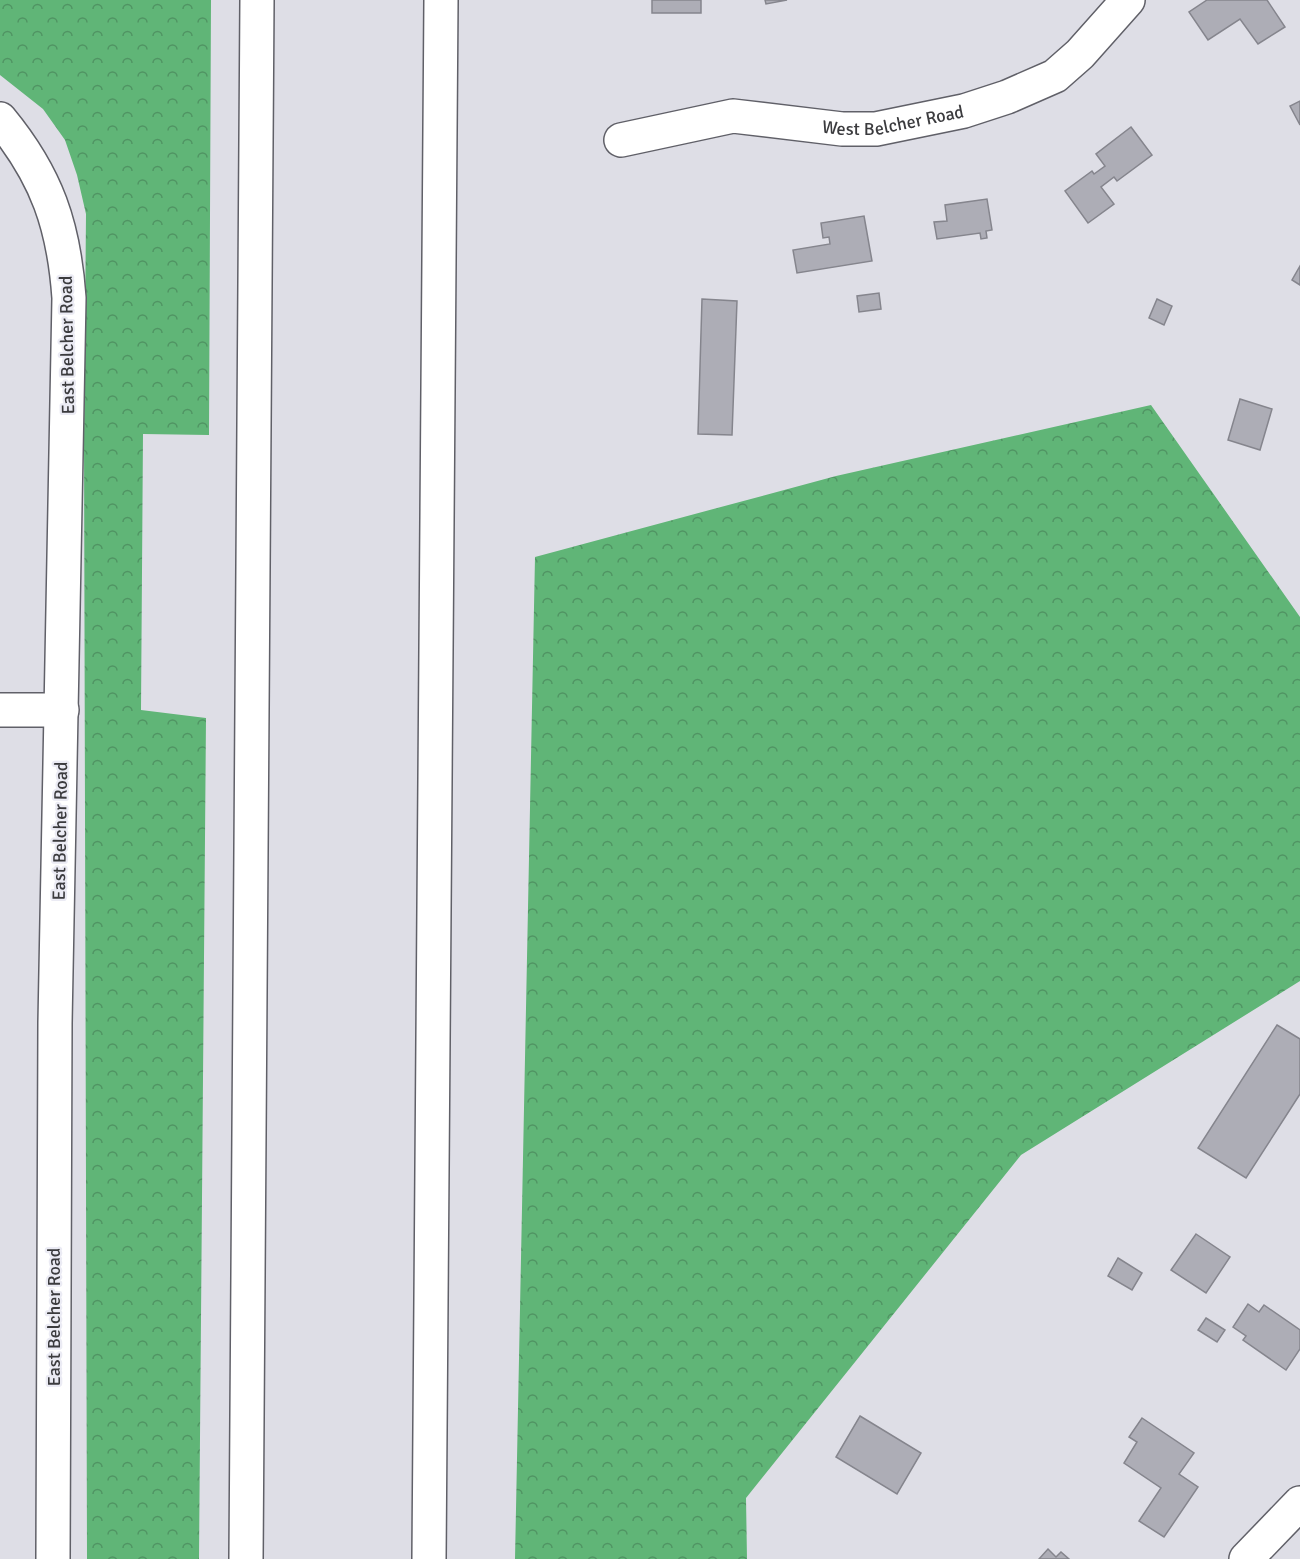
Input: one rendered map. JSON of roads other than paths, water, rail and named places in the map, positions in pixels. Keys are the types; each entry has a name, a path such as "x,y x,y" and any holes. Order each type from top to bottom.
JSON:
{"main road":[{"path":"246,1559 257,0"},
{"path":"429,1559 441,0"},
{"name":"West Belcher Road","path":"621,140 733,116 842,129 876,129 964,111 1007,97 1055,76 1080,54 1128,0"},
{"name":"East Belcher Road","path":"0,119 22,147 49,197 62,237 68,284 68,423 55,1023 53,1559"},
{"path":"0,710 62,710"},
{"path":"1245,1559 1300,1503"}]}
